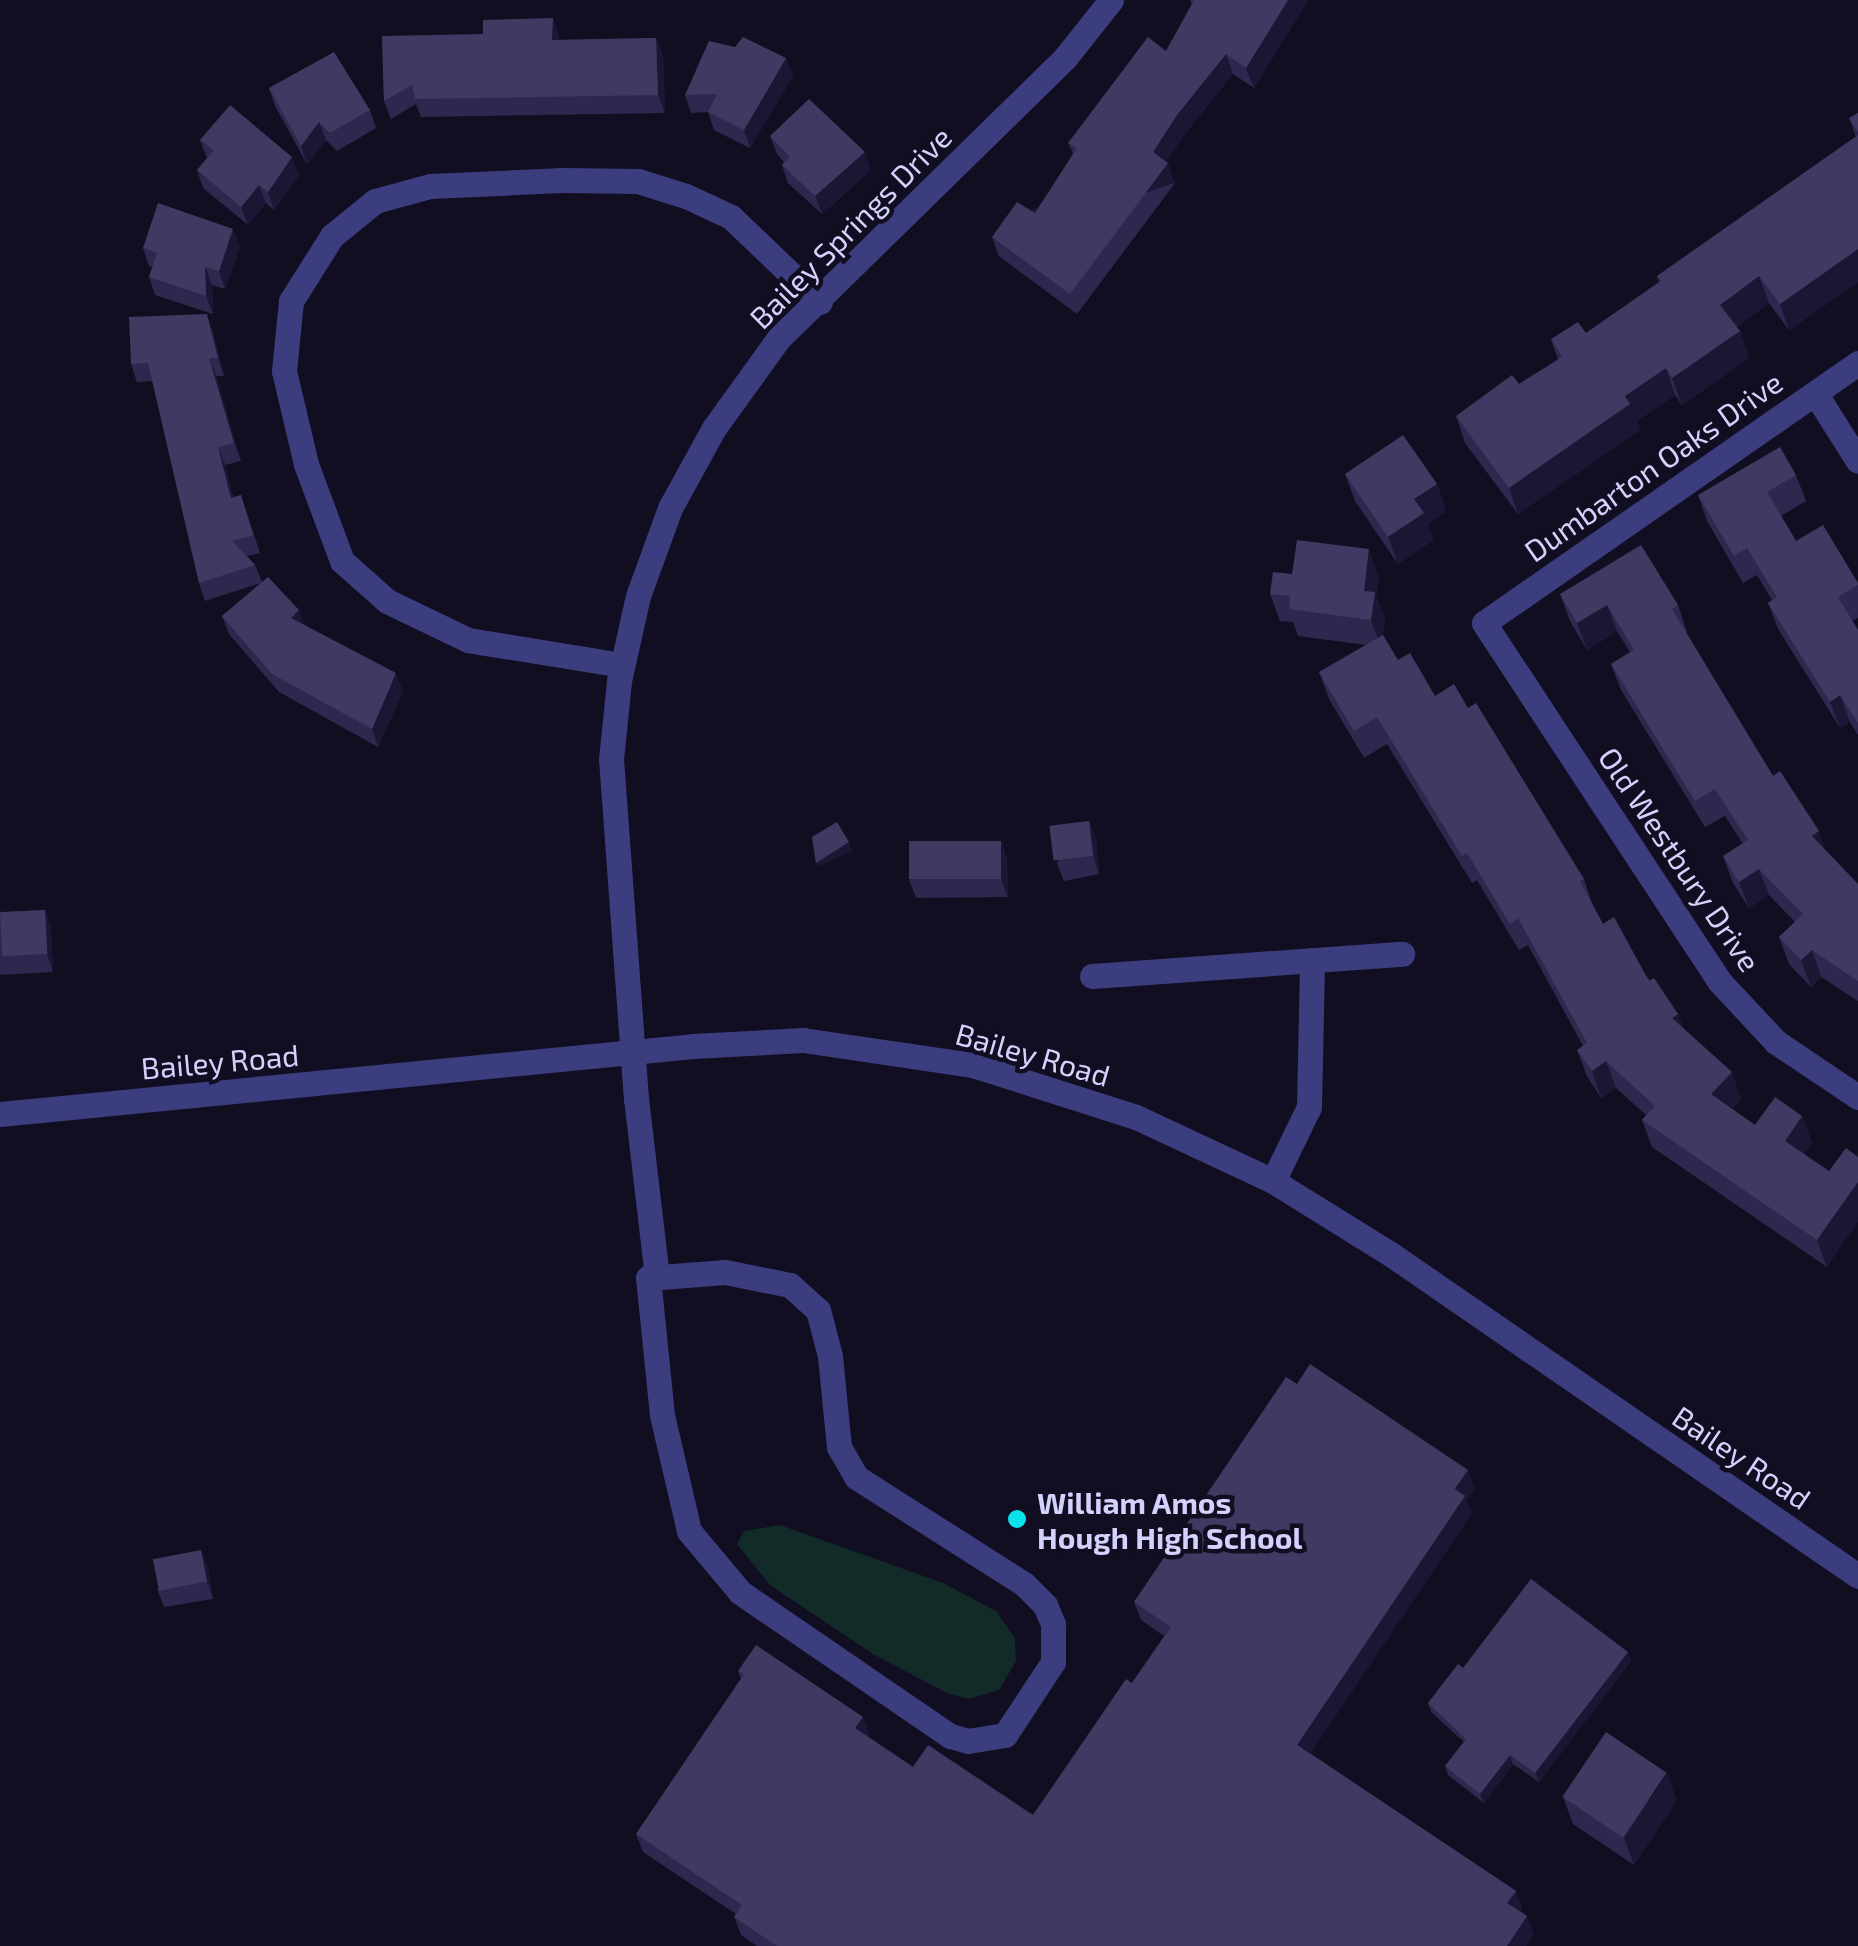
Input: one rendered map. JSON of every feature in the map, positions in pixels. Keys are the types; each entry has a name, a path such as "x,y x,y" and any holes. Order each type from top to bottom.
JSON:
{"street":[{"name":"Bailey Springs Drive","path":"657,1277 632,1054 611,759 622,664 638,596 670,508 714,428 779,338 1066,58 1111,0"},
{"path":"622,664 468,640 387,601 342,561 306,464 284,371 290,301 332,236 376,201 430,186 638,180 716,210 820,302"},
{"name":"Dumbarton Oaks Drive","path":"1484,623 1858,363"},
{"path":"1815,393 1858,461"},
{"name":"Old Westbury Drive","path":"1484,623 1720,982 1776,1042 1858,1097"},
{"path":"1092,976 1402,954"},
{"path":"1273,1181 1308,1107 1312,960"},
{"name":"Bailey Road","path":"0,1114 802,1040 973,1064 1136,1118 1273,1181 1858,1576"},
{"name":"Bailey Springs Drive","path":"749,1273 790,1284 806,1297 825,1326 834,1420 846,1465 1024,1584 1045,1606 1053,1624 1053,1662 1005,1735 979,1741 950,1736 740,1592 711,1564 689,1531 674,1488 648,1278 657,1277 749,1273"}],"green space":[{"path":"780,1525 943,1583 996,1611 1015,1638 1016,1661 999,1690 969,1699 947,1693 873,1654 770,1585 737,1544 744,1531"}],"building":[{"path":"1194,0 1288,0 1246,68 1226,54 1177,115 1153,152 1168,163 1070,294 992,237 1017,202 1035,213 1077,148 1068,143 1148,37 1166,51"},
{"path":"553,18 552,40 656,38 658,95 415,99 412,85 384,101 382,36 483,34 483,20"},
{"path":"743,37 786,58 744,130 708,112 717,94 685,95 709,41 735,47"},
{"path":"334,52 370,110 330,133 319,122 301,146 269,88"},
{"path":"809,99 865,152 815,196 782,165 790,157 770,136"},
{"path":"230,105 292,157 268,192 259,185 241,207 197,170 214,150 200,140"},
{"path":"1858,113 1858,132 1849,118"},
{"path":"1858,135 1858,249 1780,304 1759,276 1720,305 1740,331 1672,378 1666,368 1625,396 1630,404 1509,488 1456,416 1512,375 1519,384 1562,357 1551,339 1578,322 1586,333 1661,281 1657,276"},
{"path":"158,203 233,229 219,271 205,267 206,296 149,277 157,253 143,248"},
{"path":"207,314 218,358 209,358 234,443 218,447 231,498 241,495 253,535 232,541 255,565 199,583 148,363 131,364 129,317"},
{"path":"1403,435 1437,484 1414,499 1424,513 1388,537 1345,474"},
{"path":"1780,447 1796,475 1767,492 1796,541 1823,525 1858,583 1838,597 1858,630 1858,723 1840,695 1830,702 1768,603 1777,597 1747,548 1734,556 1698,495"},
{"path":"1297,540 1369,549 1364,591 1375,592 1371,620 1289,609 1290,596 1270,594 1273,572 1292,574"},
{"path":"1641,545 1678,605 1672,609 1773,776 1780,771 1819,831 1812,836 1858,884 1858,981 1812,950 1801,960 1779,937 1803,914 1759,869 1739,882 1723,856 1748,840 1715,789 1695,801 1611,664 1634,650 1607,605 1577,623 1560,594"},
{"path":"268,577 299,610 291,618 396,673 372,729 272,674 222,616"},
{"path":"1383,635 1398,660 1410,653 1435,696 1454,684 1468,708 1476,703 1584,879 1580,881 1603,924 1614,917 1649,981 1654,978 1678,1014 1672,1018 1732,1072 1711,1094 1755,1125 1775,1097 1802,1116 1785,1141 1829,1171 1846,1148 1858,1157 1858,1182 1817,1240 1642,1120 1655,1106 1606,1061 1592,1071 1577,1050 1587,1043 1518,918 1510,924 1467,853 1462,856 1377,717 1354,731 1319,672"},
{"path":"1089,821 1093,856 1054,861 1049,826"},
{"path":"837,822 849,842 816,863 812,837"},
{"path":"909,841 1001,841 1001,879 909,879"},
{"path":"45,910 47,954 2,956 0,912"},
{"name":"William Amos Hough High School","path":"1310,1364 1468,1470 1455,1489 1465,1496 1297,1745 1516,1891 1507,1903 1527,1916 1507,1946 777,1946 734,1917 742,1905 636,1834 744,1674 738,1671 756,1645 863,1717 855,1728 913,1767 928,1745 1033,1815 1126,1679 1132,1683 1171,1627 1134,1602 1286,1377 1297,1384"},
{"path":"201,1550 207,1581 159,1591 153,1559"},
{"path":"1531,1579 1628,1652 1535,1773 1510,1755 1480,1794 1445,1766 1466,1739 1428,1703 1458,1664 1463,1668"},
{"path":"1606,1732 1667,1773 1623,1837 1562,1797"}],"place":[{"name":"William Amos Hough High School","path":"1017,1519"}]}
